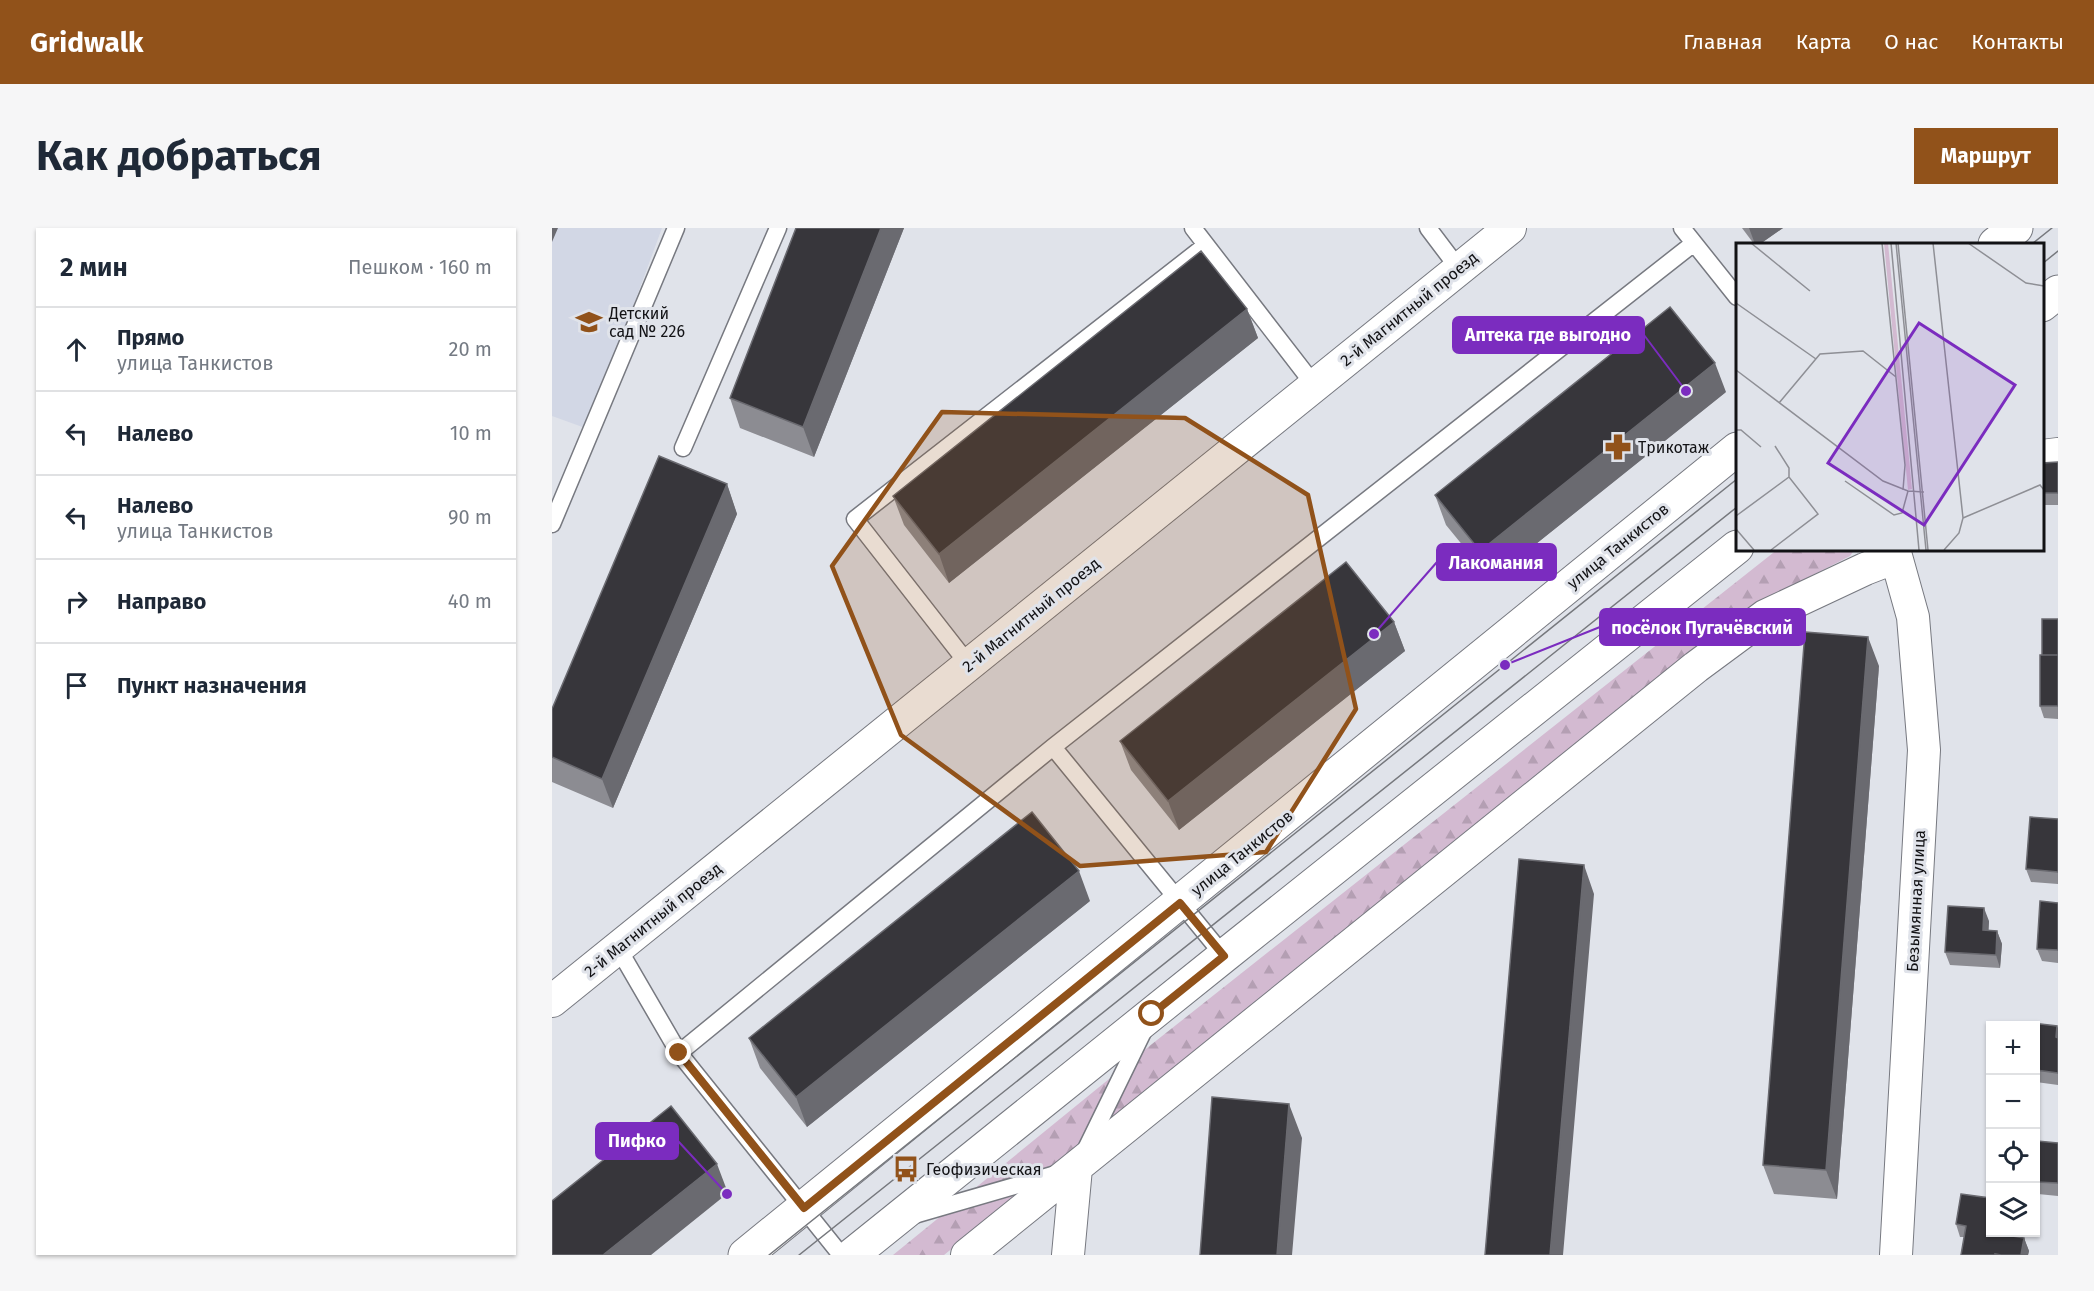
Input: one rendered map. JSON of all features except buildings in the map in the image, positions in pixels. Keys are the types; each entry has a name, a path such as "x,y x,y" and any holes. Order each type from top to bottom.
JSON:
{"main road":[{"path":"1996,243 2016,228"},
{"path":"2043,304 2058,292"},
{"name":"улица Танкистов","path":"745,1255 1736,450"},
{"path":"852,1255 1736,548"}],"street":[{"name":"2-й Магнитный проезд","path":"552,1001 1510,228"},
{"path":"2043,456 2058,454"},
{"path":"967,1255 1756,622 1789,603 1895,553"},
{"name":"Безымянная улица","path":"1895,553 1913,617 1924,750 1896,1255"},
{"path":"1068,1255 1076,1168"}],"lane":[{"path":"552,524 676,228"},
{"path":"683,448 778,228"},
{"path":"1193,228 1315,386"},
{"path":"1428,228 1459,269"},
{"path":"1682,228 1736,296"},
{"path":"679,1053 1053,747 1694,243"},
{"path":"969,665 855,519 1206,245"},
{"path":"1053,747 1224,956"},
{"path":"618,948 679,1053 842,1255"},
{"path":"896,1220 1076,1168 1152,1014"}],"highlighted area":[{"path":"942,412 1185,418 1308,495 1356,709 1266,852 1080,866 901,735 832,566"}],"shaded area":[{"name":"Детский сад № 226","path":"552,228 662,228 588,429 552,416"}],"green space":[{"path":"1777,550 1854,550 1850,556 1757,604 1686,657 944,1255 893,1255 1152,1044"}],"tram line":[{"path":"2033,243 2052,228"},
{"path":"2043,263 2058,251"},
{"path":"769,1255 1736,480"},
{"path":"799,1255 1736,508"}],"place":[{"name":"Детский сад № 226","path":"589,322"},
{"name":"Аптека где выгодно","path":"1686,391"},
{"name":"Трикотаж","path":"1618,447"},
{"name":"Лакомания","path":"1374,634"},
{"name":"посёлок Пугачёвский","path":"1505,665"},
{"name":"Геофизическая","path":"906,1169"},
{"name":"Пифко","path":"727,1194"}],"route":[{"path":"679,1053 804,1208 1180,903 1224,956 1152,1014"}]}
